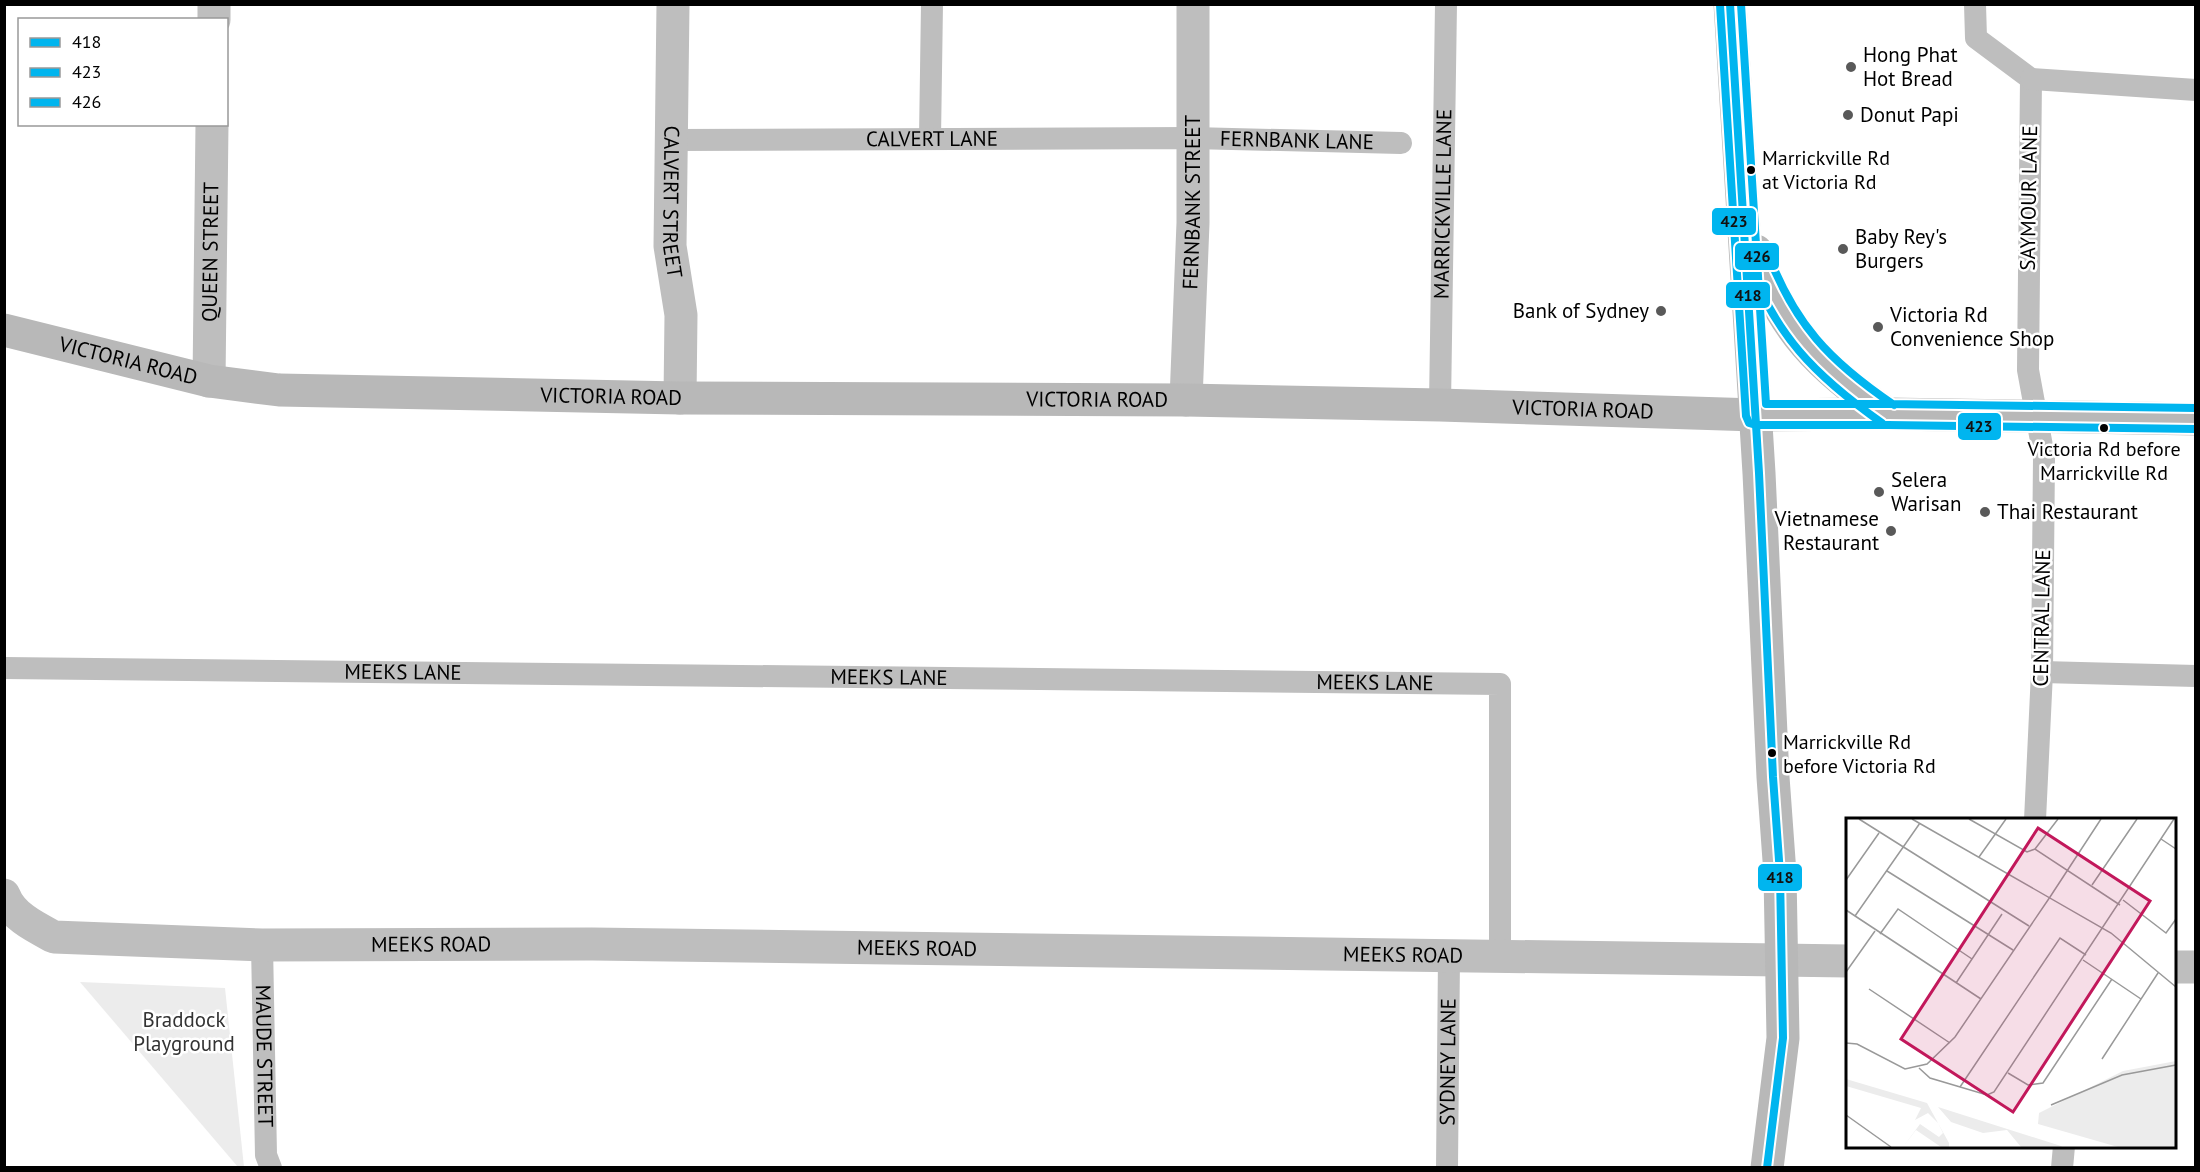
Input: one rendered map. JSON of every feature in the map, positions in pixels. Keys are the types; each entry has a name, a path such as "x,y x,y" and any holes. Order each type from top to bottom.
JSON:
{"main road":[{"path":"1730,4 1756,415 1773,777 1780,874 1783,1038 1767,1167"},
{"path":"1744,212 1764,279 1786,321 1814,355 1854,391 1888,414"},
{"name":"VICTORIA ROAD","path":"4,330 209,381 279,390 350,393 681,398 1186,400 1756,415 1888,414 2196,419"}],"street":[{"name":"CALVERT STREET","path":"673,4 670,246 681,315 681,398"},
{"name":"FERNBANK STREET","path":"1186,400 1193,223 1193,4"},
{"name":"QUEEN STREET","path":"209,381 212,126"},
{"name":"MEEKS ROAD","path":"4,895 27,922 54,937 262,945 592,944 1782,962 1846,961"},
{"path":"2176,967 2196,967"}],"lane":[{"path":"930,138 932,4"},
{"path":"1975,4 1976,38 2031,80 2196,90"},
{"name":"MARRICKVILLE LANE","path":"1440,405 1446,10"},
{"name":"SAYMOUR LANE","path":"2031,80 2028,370 2038,417"},
{"name":"CALVERT LANE","path":"671,140 1192,138"},
{"name":"FERNBANK LANE","path":"1192,138 1401,142"},
{"name":"CENTRAL LANE","path":"2035,818 2042,672 2044,457 2038,417"},
{"name":"MEEKS LANE","path":"4,668 1500,684 1500,957"},
{"path":"2042,672 2196,676"},
{"name":"MAUDE STREET","path":"262,945 266,1155 271,1167"},
{"name":"SYDNEY LANE","path":"1447,1167 1449,957"},
{"path":"2062,1167 2064,1148"}],"green space":[{"name":"Braddock Playground","path":"80,982 225,988 244,1167 238,1167"}],"transit line":[{"name":"418","path":"1730,4 1759,473 1773,777 1780,874 1783,1038 1767,1168"},
{"name":"426","path":"1741,4 1766,404 2196,408"},
{"name":"423","path":"1720,5 1746,416 1749,423 1756,425 2196,429"},
{"name":"426","path":"1766,249 1789,299 1816,339 1851,373 1894,405"},
{"name":"423","path":"1746,257 1770,309 1799,351 1836,388 1882,423"}],"place":[{"name":"Hong Phat Hot Bread","path":"1851,67"},
{"name":"Donut Papi","path":"1848,115"},
{"name":"Marrickville Rd at Victoria Rd","path":"1751,170"},
{"name":"Baby Rey's Burgers","path":"1843,249"},
{"name":"Bank of Sydney","path":"1661,311"},
{"name":"Victoria Rd Convenience Shop","path":"1878,327"},
{"name":"Victoria Rd before Marrickville Rd","path":"2104,428"},
{"name":"Selera Warisan","path":"1879,492"},
{"name":"Thai Restaurant","path":"1985,512"},
{"name":"Vietnamese Restaurant","path":"1891,531"},
{"name":"Marrickville Rd before Victoria Rd","path":"1772,753"}]}
